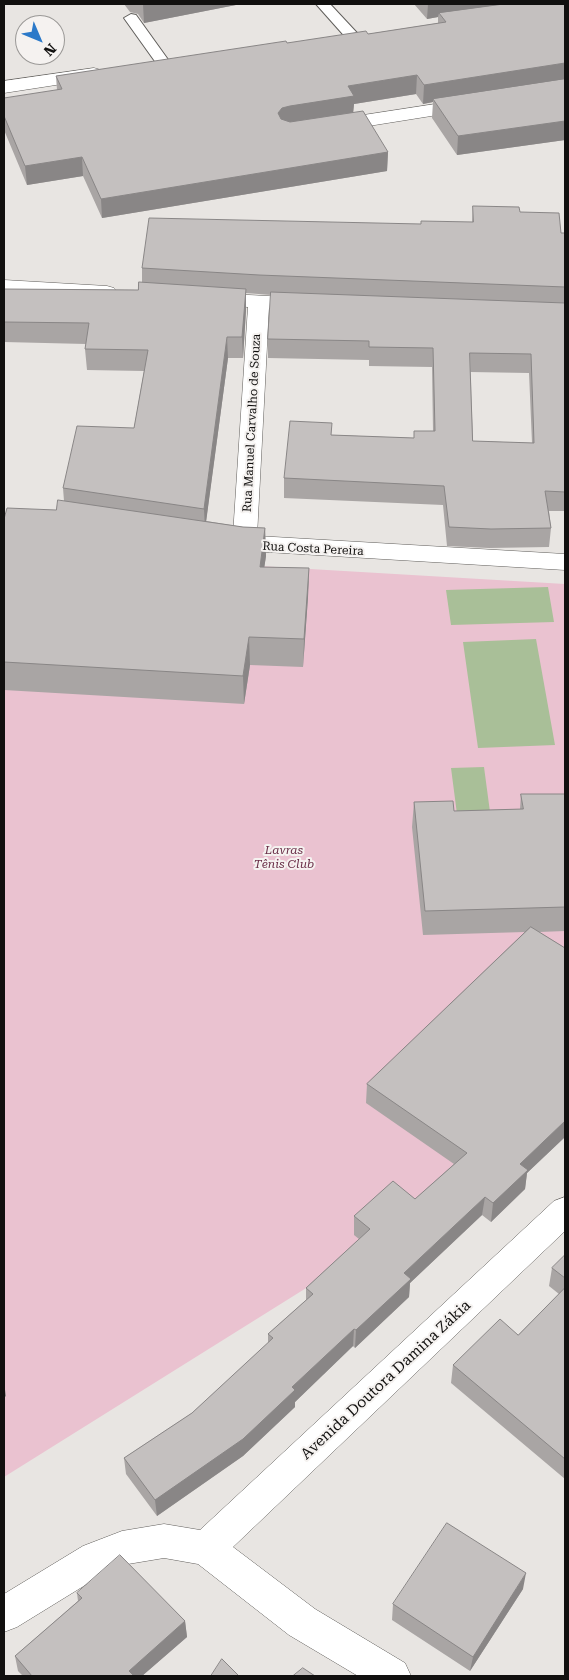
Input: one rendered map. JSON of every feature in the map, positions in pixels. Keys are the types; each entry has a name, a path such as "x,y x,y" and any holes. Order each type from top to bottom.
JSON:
{"street":[{"path":"334,40 372,34"},
{"path":"145,67 183,61"},
{"path":"4,87 108,72"},
{"path":"309,130 486,102"},
{"path":"4,286 131,294"},
{"path":"190,297 328,304"},
{"name":"Rua Manuel Carvalho de Souza","path":"244,545 259,302"},
{"name":"Rua Costa Pereira","path":"206,539 244,545 565,562"},
{"name":"Avenida Doutora Damina Zákia","path":"206,1548 565,1211"},
{"path":"4,1614 96,1558 122,1548 164,1541 206,1548 302,1622 392,1676"}],"lane":[{"path":"323,4 353,37"},
{"path":"131,18 164,64"}],"green space":[{"name":"Lavras Tênis Club","path":"4,544 242,565 565,584 565,1079 343,1265 4,1477"}],"shaded area":[{"path":"548,587 554,622 451,625 446,590"},
{"path":"536,639 555,745 478,748 463,642"},
{"path":"484,767 490,812 457,814 451,768"}],"building":[{"path":"504,4 565,4 565,63 424,85 417,75 348,86 354,96 290,106 282,108 278,113 281,119 290,122 363,111 388,152 101,199 82,157 25,166 4,116 4,98 62,89 56,76 286,41 287,43 366,31 368,34 446,22 439,13"},
{"path":"565,79 565,121 458,136 433,99"},
{"path":"473,206 519,207 520,212 559,213 561,233 565,233 565,287 259,275 142,268 149,218 421,224 421,221 473,222"},
{"path":"139,282 246,289 242,337 227,337 204,509 63,488 77,426 134,428 148,350 85,349 89,323 4,322 4,289 138,290"},
{"path":"271,292 565,303 565,492 545,491 551,528 491,529 449,527 444,486 284,478 290,421 332,423 331,435 414,438 414,431 435,431 433,348 369,347 369,341 268,339","holes":["470,353 531,354 534,443 473,441"]},
{"path":"58,500 243,527 265,528 260,567 309,568 304,639 249,637 243,676 4,662 4,519 7,508 56,510"},
{"path":"521,794 565,794 565,907 425,911 414,802 453,801 454,811 523,809"},
{"path":"531,927 565,948 565,1121 520,1164 528,1170 493,1203 485,1197 404,1273 411,1279 292,1387 295,1390 243,1439 155,1500 124,1458 192,1413 273,1338 268,1334 313,1294 306,1288 370,1229 354,1216 393,1181 415,1199 467,1153 367,1084"},
{"path":"565,1255 565,1278 552,1268"},
{"path":"565,1288 565,1459 453,1365 500,1319 518,1335"},
{"path":"447,1523 526,1573 473,1657 393,1604"},
{"path":"120,1555 185,1621 129,1671 134,1676 32,1676 15,1656 82,1598 77,1593"},
{"path":"222,1659 239,1676 211,1676"},
{"path":"303,1668 315,1676 293,1676"}]}
